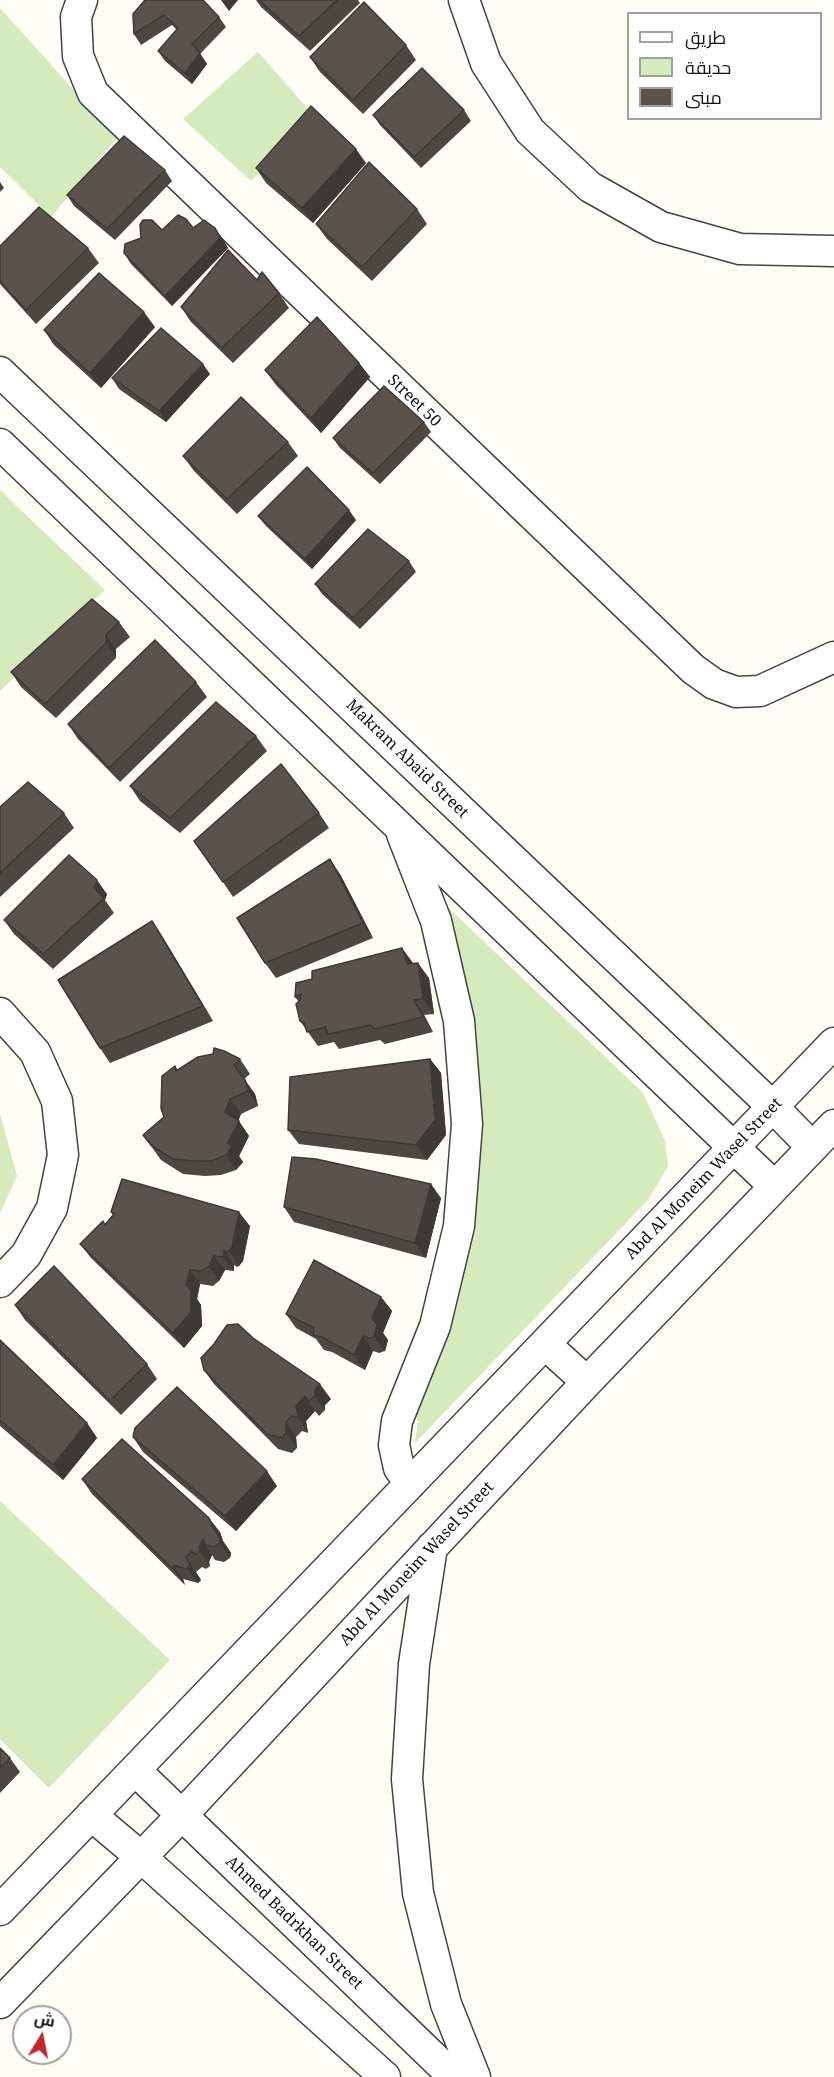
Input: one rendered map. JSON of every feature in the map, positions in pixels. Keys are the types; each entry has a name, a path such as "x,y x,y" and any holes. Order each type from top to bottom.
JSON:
{"street":[{"name":"Street 50","path":"82,0 76,17 78,56 93,93 693,669 714,684 736,692 760,691 834,657"},
{"path":"464,0 486,63 530,131 590,187 661,227 740,249 834,251"},
{"name":"Makram Abaid Street","path":"0,372 773,1107 812,1147"},
{"path":"0,444 735,1146 774,1186"},
{"path":"399,826 436,921 459,1021 466,1124 459,1226 435,1326 397,1422 394,1445 399,1468 410,1484"},
{"path":"0,1013 35,1052 57,1101 63,1155 52,1208 26,1255 0,1282"},
{"name":"Abd Al Moneim Wasel Street","path":"0,1910 834,1043"},
{"name":"Abd Al Moneim Wasel Street","path":"0,2003 182,1815 587,1382 834,1125"},
{"path":"545,1344 587,1382"},
{"path":"432,1547 414,1664 407,1779 418,1893 446,2004 475,2077"},
{"name":"Ahmed Badrkhan Street","path":"135,1770 454,2077"},
{"path":"91,1815 141,1857 376,2073"}],"green space":[{"path":"0,8 117,138 51,217 0,167"},
{"path":"258,52 315,117 251,181 183,119"},
{"path":"0,490 105,590 0,691"},
{"path":"434,894 643,1093 665,1141 668,1166 648,1200 415,1443 418,1420 409,1404 474,1191"},
{"path":"0,1113 17,1176 0,1213"},
{"path":"0,1501 170,1660 49,1788 0,1739"}],"building":[{"path":"145,0 203,0 219,17 192,44 200,53 185,73 158,51 178,28 164,15 134,34 133,14"},
{"path":"259,0 337,0 299,36"},
{"path":"364,2 406,45 353,100 310,57"},
{"path":"422,68 464,110 414,157 373,115"},
{"path":"311,106 356,149 302,208 256,168"},
{"path":"124,136 165,170 107,229 67,195"},
{"path":"369,162 417,209 362,267 316,224"},
{"path":"39,207 88,248 26,310 0,281 0,246"},
{"path":"178,215 186,219 193,228 204,220 215,228 220,238 165,296 124,253 125,244 141,238 140,225 143,220 152,220 162,230"},
{"path":"228,250 257,280 262,272 279,293 222,348 181,307"},
{"path":"99,273 144,312 90,373 44,330"},
{"path":"317,317 359,363 311,418 265,370"},
{"path":"161,328 203,364 159,411 112,378"},
{"path":"384,386 424,422 373,473 333,438"},
{"path":"241,397 288,442 227,499 183,456"},
{"path":"307,467 349,510 305,559 258,516"},
{"path":"368,529 409,561 353,618 315,584"},
{"path":"92,599 119,622 106,635 106,643 45,704 11,672"},
{"path":"155,640 196,682 109,768 68,724"},
{"path":"216,702 256,736 170,818 130,786"},
{"path":"281,764 319,813 223,882 194,841"},
{"path":"28,782 64,813 0,873 0,807"},
{"path":"69,855 97,880 94,888 104,898 43,954 4,920"},
{"path":"330,859 363,923 265,963 237,918"},
{"path":"152,921 203,1006 100,1048 58,980"},
{"path":"402,948 407,964 418,963 423,999 414,1000 423,1017 375,1029 370,1025 328,1034 326,1027 307,1032 304,1023 300,1021 296,1004 301,994 295,997 296,983 312,979 312,971"},
{"path":"214,1048 240,1059 234,1065 245,1080 248,1091 230,1099 225,1112 239,1121 228,1143 232,1147 226,1155 211,1161 173,1159 151,1145 143,1135 164,1117 161,1108 162,1076 175,1066 176,1071 198,1057 213,1054"},
{"path":"430,1059 435,1120 416,1145 288,1130 290,1077"},
{"path":"292,1157 316,1159 431,1184 415,1243 284,1207"},
{"path":"122,1179 239,1212 232,1247 229,1251 224,1250 223,1257 214,1256 209,1266 202,1271 190,1270 186,1285 191,1290 191,1312 173,1333 80,1244 103,1221 105,1225 114,1214 111,1212"},
{"path":"314,1260 381,1297 372,1318 377,1325 374,1337 363,1336 354,1355 322,1337 313,1335 314,1328 286,1314"},
{"path":"54,1266 147,1364 110,1401 15,1305"},
{"path":"238,1324 253,1338 320,1384 315,1390 315,1396 309,1401 305,1396 296,1406 298,1418 292,1416 286,1422 286,1433 282,1438 267,1434 204,1370 201,1358 227,1325"},
{"path":"0,1340 87,1423 53,1465 0,1420"},
{"path":"177,1387 267,1471 225,1516 133,1437 135,1428"},
{"path":"122,1439 209,1518 220,1538 220,1543 214,1547 205,1545 203,1539 199,1547 200,1551 196,1554 191,1552 186,1557 190,1565 187,1569 173,1565 174,1570 82,1479"},
{"path":"0,1748 10,1758 0,1768"}]}
